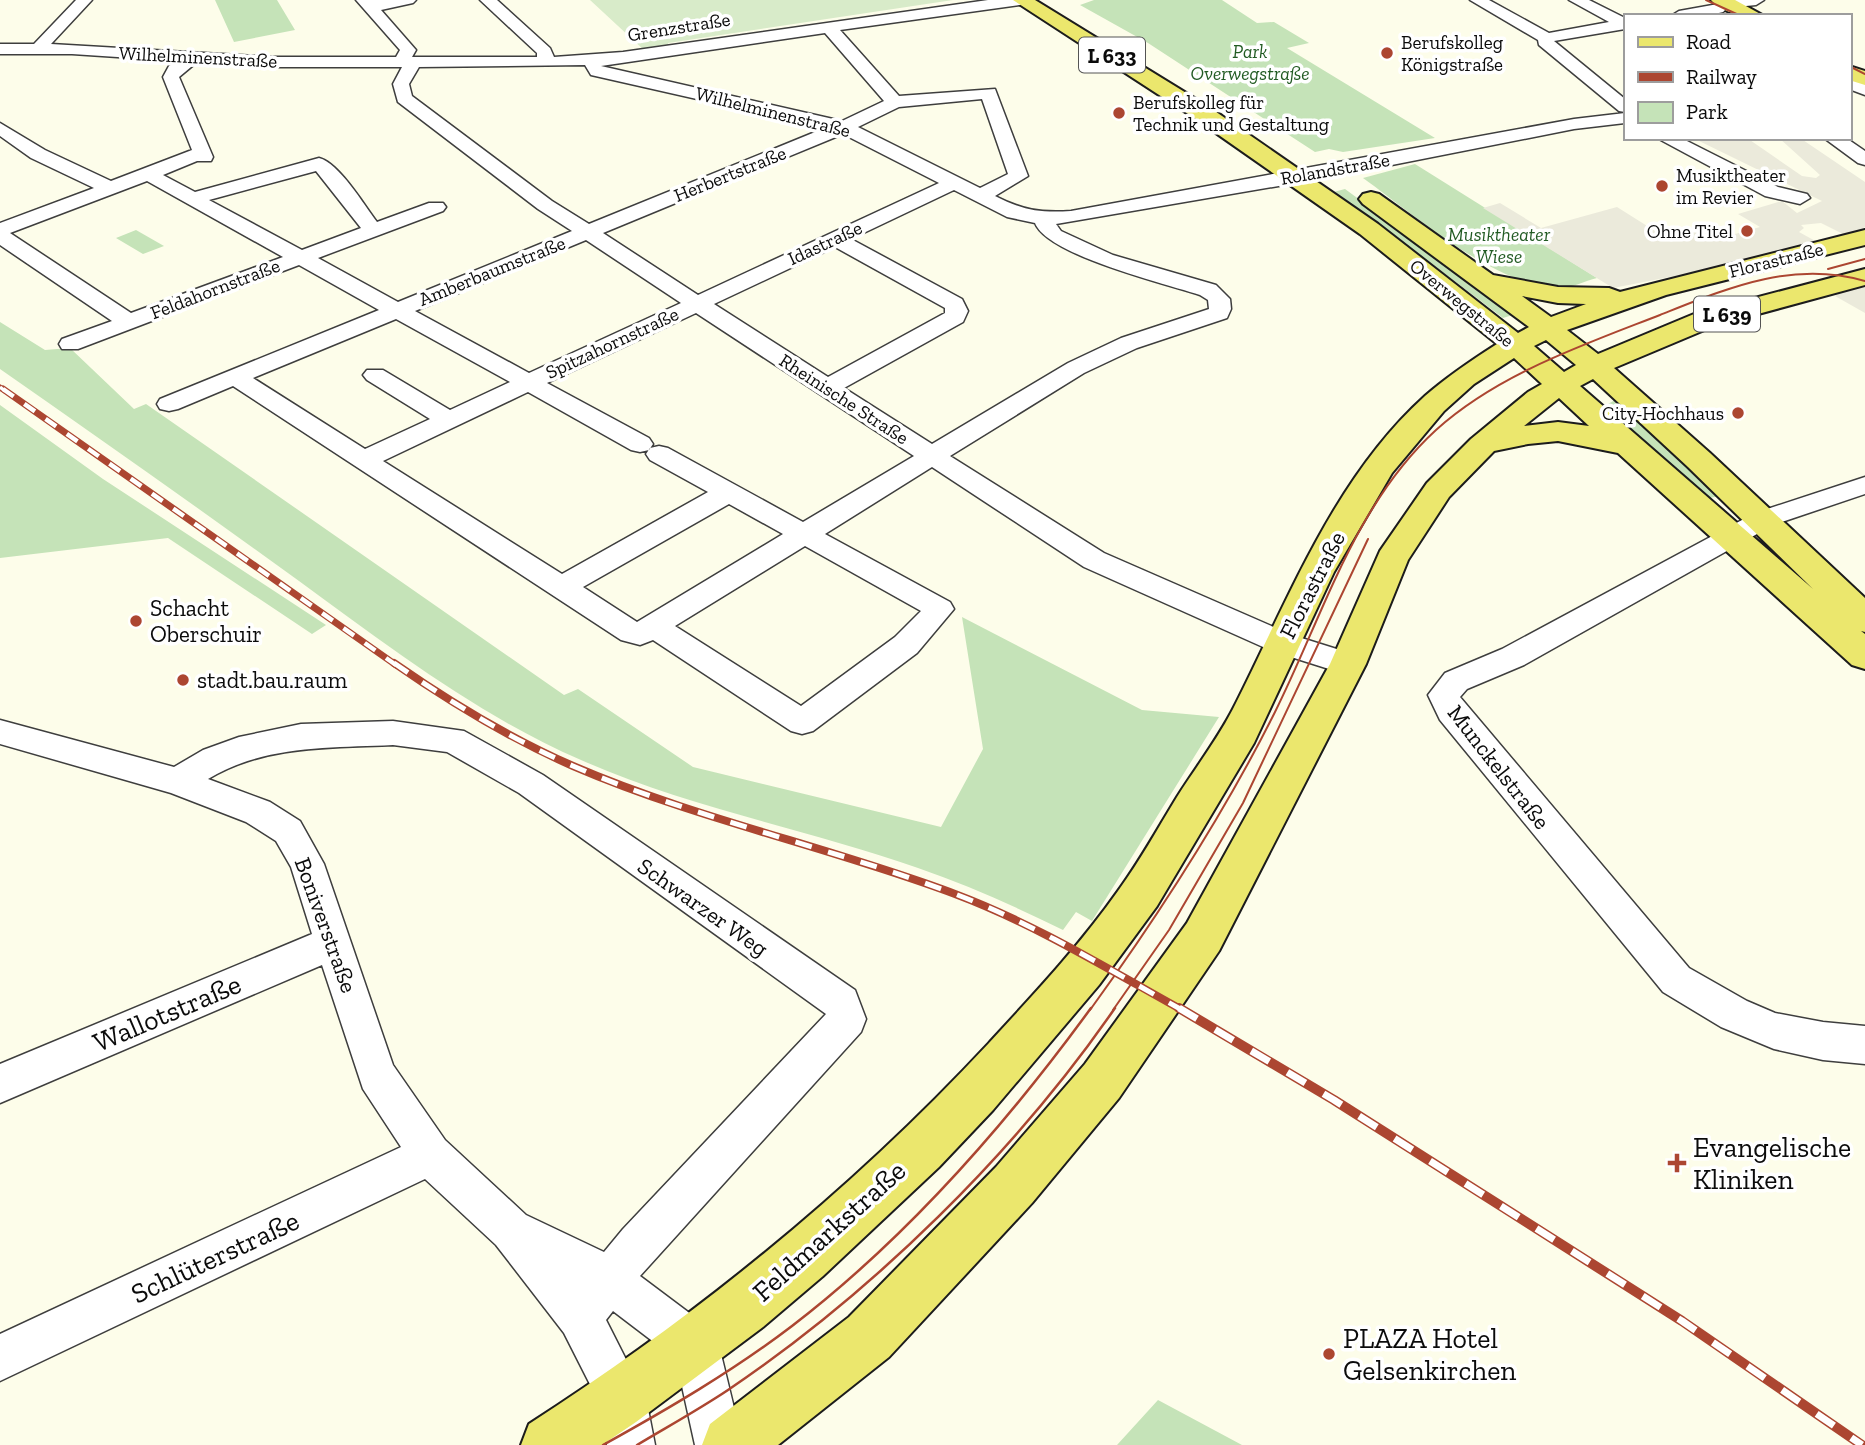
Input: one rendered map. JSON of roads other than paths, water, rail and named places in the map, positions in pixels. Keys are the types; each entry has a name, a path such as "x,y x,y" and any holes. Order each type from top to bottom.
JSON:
{"main road":[{"name":"Overwegstraße","path":"1021,0 1201,112 1369,229 1517,345 1865,655"},
{"path":"1697,0 1748,14"},
{"name":"Overwegstraße","path":"1308,155 1483,279 1585,358 1764,519 1865,619"},
{"name":"Florastraße","path":"1076,979 1135,903 1246,720 1282,643 1351,512 1402,437 1463,379 1547,329 1646,294 1865,237"},
{"name":"Florastraße","path":"731,1445 879,1327 1014,1185 1102,1081 1203,937 1348,664 1392,559 1438,490 1482,446 1538,398 1561,384 1585,358 1704,320 1865,277"},
{"name":"Florastraße","path":"1483,279 1559,295 1589,297 1646,294"},
{"path":"1585,358 1596,328 1646,294"},
{"name":"Florastraße","path":"1482,446 1532,432 1554,430 1632,446"},
{"name":"Feldmarkstraße","path":"550,1445 627,1422 696,1346 835,1231 925,1146 1003,1063 1076,979"}],"street":[{"path":"38,49 84,0"},
{"path":"368,4 408,0"},
{"path":"488,0 544,51 546,56 543,62"},
{"name":"Grenzstraße","path":"593,60 1021,0"},
{"path":"1478,0 1546,40 1624,106"},
{"path":"1577,0 1624,24"},
{"path":"1689,14 1756,0"},
{"path":"368,4 408,50 407,62"},
{"path":"1546,40 1624,24"},
{"path":"828,26 895,102 989,93 1018,176 979,196"},
{"name":"Wilhelminenstraße","path":"0,50 38,49 191,59 407,62 593,60 593,67 597,71 608,74 844,127 1014,213 1044,219 1048,230 1054,235 1106,259 1208,290 1219,296 1219,313 1111,350 1076,368 933,456"},
{"path":"0,230 203,154 171,77 175,70 191,59"},
{"name":"Rheinische Straße","path":"407,62 401,84 404,98 545,205 1094,560 1282,643 1348,664"},
{"name":"Herbertstraße","path":"586,232 844,127 895,102"},
{"name":"Rolandstraße","path":"1044,219 1071,217 1331,171 1551,128 1624,118"},
{"path":"0,128 38,154 110,188"},
{"path":"1670,140 1772,192 1800,198"},
{"path":"1836,140 1865,159"},
{"path":"194,198 319,164 326,167 338,187 373,230"},
{"path":"148,174 397,310"},
{"name":"Idastraße","path":"695,304 954,183"},
{"name":"Feldahornstraße","path":"70,344 436,206"},
{"name":"Amberbaumstraße","path":"169,404 586,232"},
{"name":"Feldahornstraße","path":"0,236 129,322"},
{"path":"826,388 955,317 957,311 954,304 834,239"},
{"name":"Spitzahornstraße","path":"364,460 695,304"},
{"name":"Amberbaumstraße","path":"397,310 457,344"},
{"name":"Spitzahornstraße","path":"457,344 940,609 906,645 802,722 653,626"},
{"path":"375,375 448,420"},
{"path":"235,377 560,587 631,632 639,634 933,456"},
{"name":"Munckelstraße","path":"1865,485 1764,519 1513,657 1456,681 1443,695 1451,711 1676,980 1734,1014 1774,1031 1823,1041 1865,1045"},
{"path":"560,587 729,492"},
{"name":"Boniverstraße","path":"0,732 177,781 258,812 288,831 307,864 377,1075 430,1155 512,1230 580,1317 627,1422"},
{"name":"Schwarzer Weg","path":"177,781 214,760 250,746 300,736 393,733 453,740 531,784 842,1003 847,1019 608,1280 580,1317"},
{"name":"Wallotstraße","path":"0,1084 335,942"},
{"name":"Schlüterstraße","path":"0,1358 430,1155"},
{"name":"Boniverstraße","path":"512,1230 575,1260 608,1280 696,1346"},
{"path":"696,1346 719,1445"}],"tram line":[{"path":"1706,0 1737,14"},
{"path":"1851,67 1865,74"},
{"path":"1828,269 1865,259"},
{"path":"1090,1010 1165,902 1234,789 1275,712 1325,600 1362,527 1383,492 1436,430 1486,393 1542,363 1710,295 1786,275 1838,275 1865,281"},
{"path":"1113,1010 1169,930 1243,803 1368,539"},
{"path":"603,1445 747,1359 835,1292 953,1178 1024,1095 1091,1008"},
{"path":"637,1445 717,1397 782,1351 888,1264 987,1167 1076,1062 1115,1008"}],"railway":[{"path":"0,387 5,391"},
{"path":"3,389 396,665"},
{"path":"394,663 480,719 573,766 667,802 908,877 985,906 1099,963 1182,1010"},
{"path":"1179,1008 1334,1100 1682,1321 1862,1445"}],"place":[{"name":"Berufskolleg Königstraße","path":"1387,53"},
{"name":"Berufskolleg für Technik und Gestaltung","path":"1119,113"},
{"name":"Musiktheater im Revier","path":"1662,186"},
{"name":"Ohne Titel","path":"1747,231"},
{"name":"City-Hochhaus","path":"1738,413"},
{"name":"Schacht Oberschuir","path":"136,621"},
{"name":"stadt.bau.raum","path":"183,680"},
{"name":"Evangelische Kliniken","path":"1677,1163"},
{"name":"PLAZA Hotel Gelsenkirchen","path":"1329,1354"}],"park label":[{"name":"Park Overwegstraße","path":"1250,62"},
{"name":"Musiktheater Wiese","path":"1499,245"}]}
